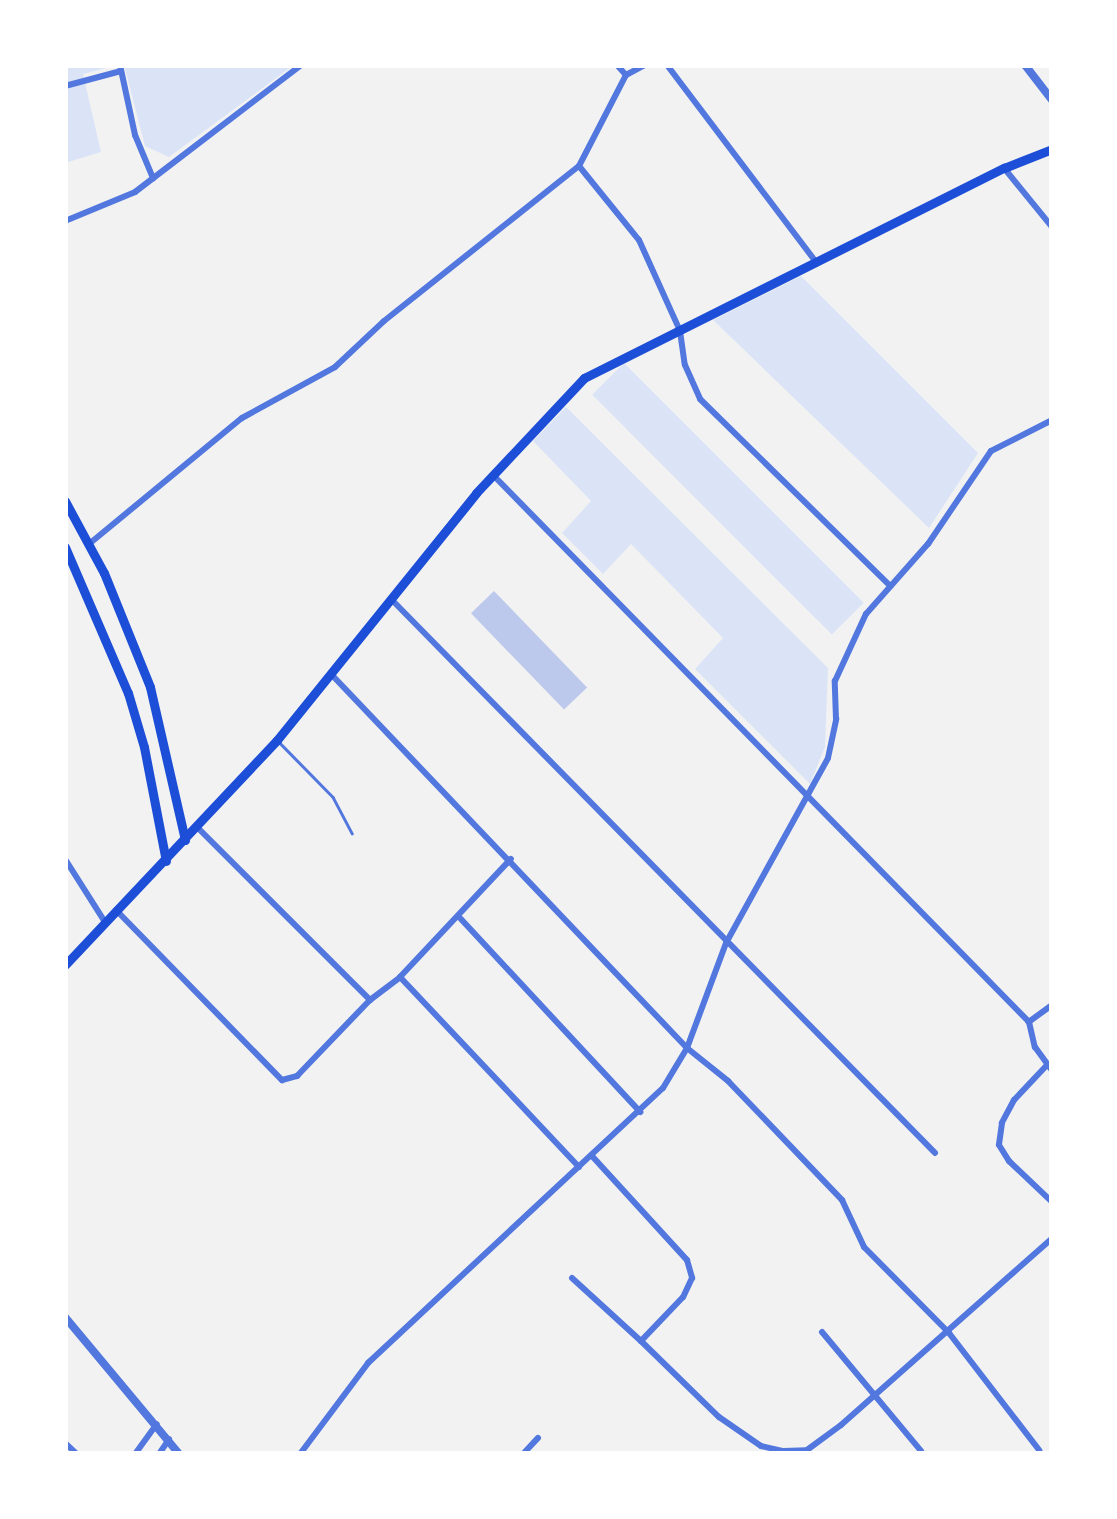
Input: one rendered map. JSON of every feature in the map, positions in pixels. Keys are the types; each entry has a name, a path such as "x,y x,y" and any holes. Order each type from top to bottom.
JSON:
{"main road":[{"path":"65,964 277,740 494,476 584,378 815,260 1004,168 1052,149"},
{"path":"65,501 89,544 150,687 185,840"},
{"path":"65,547 128,693 166,861"}],"street":[{"path":"65,220 127,196 301,65"},
{"path":"617,65 626,74"},
{"path":"89,544 242,418 342,362 384,321 578,166 626,74 645,65"},
{"path":"667,65 815,260"},
{"path":"1025,65 1052,100"},
{"path":"65,86 121,68 136,135 153,178"},
{"path":"578,166 634,232 680,331 685,365 700,399 890,586"},
{"path":"1004,168 1052,227"},
{"path":"300,1454 368,1363 663,1088 687,1048 726,943 809,794 834,736 833,698 840,666 866,614 928,544 990,451 1052,420"},
{"path":"494,476 1030,1022 1035,1047 1050,1068 1014,1100 1002,1124 999,1145 1009,1161 1052,1202"},
{"path":"392,600 935,1153"},
{"path":"331,674 512,859 687,1048 728,1081 842,1200 864,1247 949,1332 1039,1450"},
{"path":"196,827 370,1000"},
{"path":"116,910 274,1074 288,1081 298,1076 370,1000 400,977 460,918 512,859"},
{"path":"65,860 105,922"},
{"path":"460,918 640,1112"},
{"path":"400,977 579,1168"},
{"path":"1030,1022 1052,1006"},
{"path":"592,1156 674,1244 686,1260 692,1278 683,1297 641,1342"},
{"path":"572,1278 719,1417 761,1446 806,1450 949,1332 1052,1238"},
{"path":"65,1316 180,1454"},
{"path":"822,1332 920,1451"},
{"path":"135,1454 157,1424"},
{"path":"523,1454 538,1438"},
{"path":"158,1454 169,1439"},
{"path":"65,1444 77,1454"}],"lane":[{"path":"277,740 333,797 352,833"}],"shaded area":[{"path":"65,65 114,66 83,74 101,152 65,163"},
{"path":"124,65 294,65 169,157 145,146"},
{"path":"801,276 978,453 929,528 713,320"},
{"path":"624,363 864,603 832,635 592,395"},
{"path":"566,407 828,668 825,747 810,784 695,669 723,638 631,544 603,574 562,533 591,501 533,441"}],"building":[{"path":"494,591 587,687 564,710 471,613"}]}
